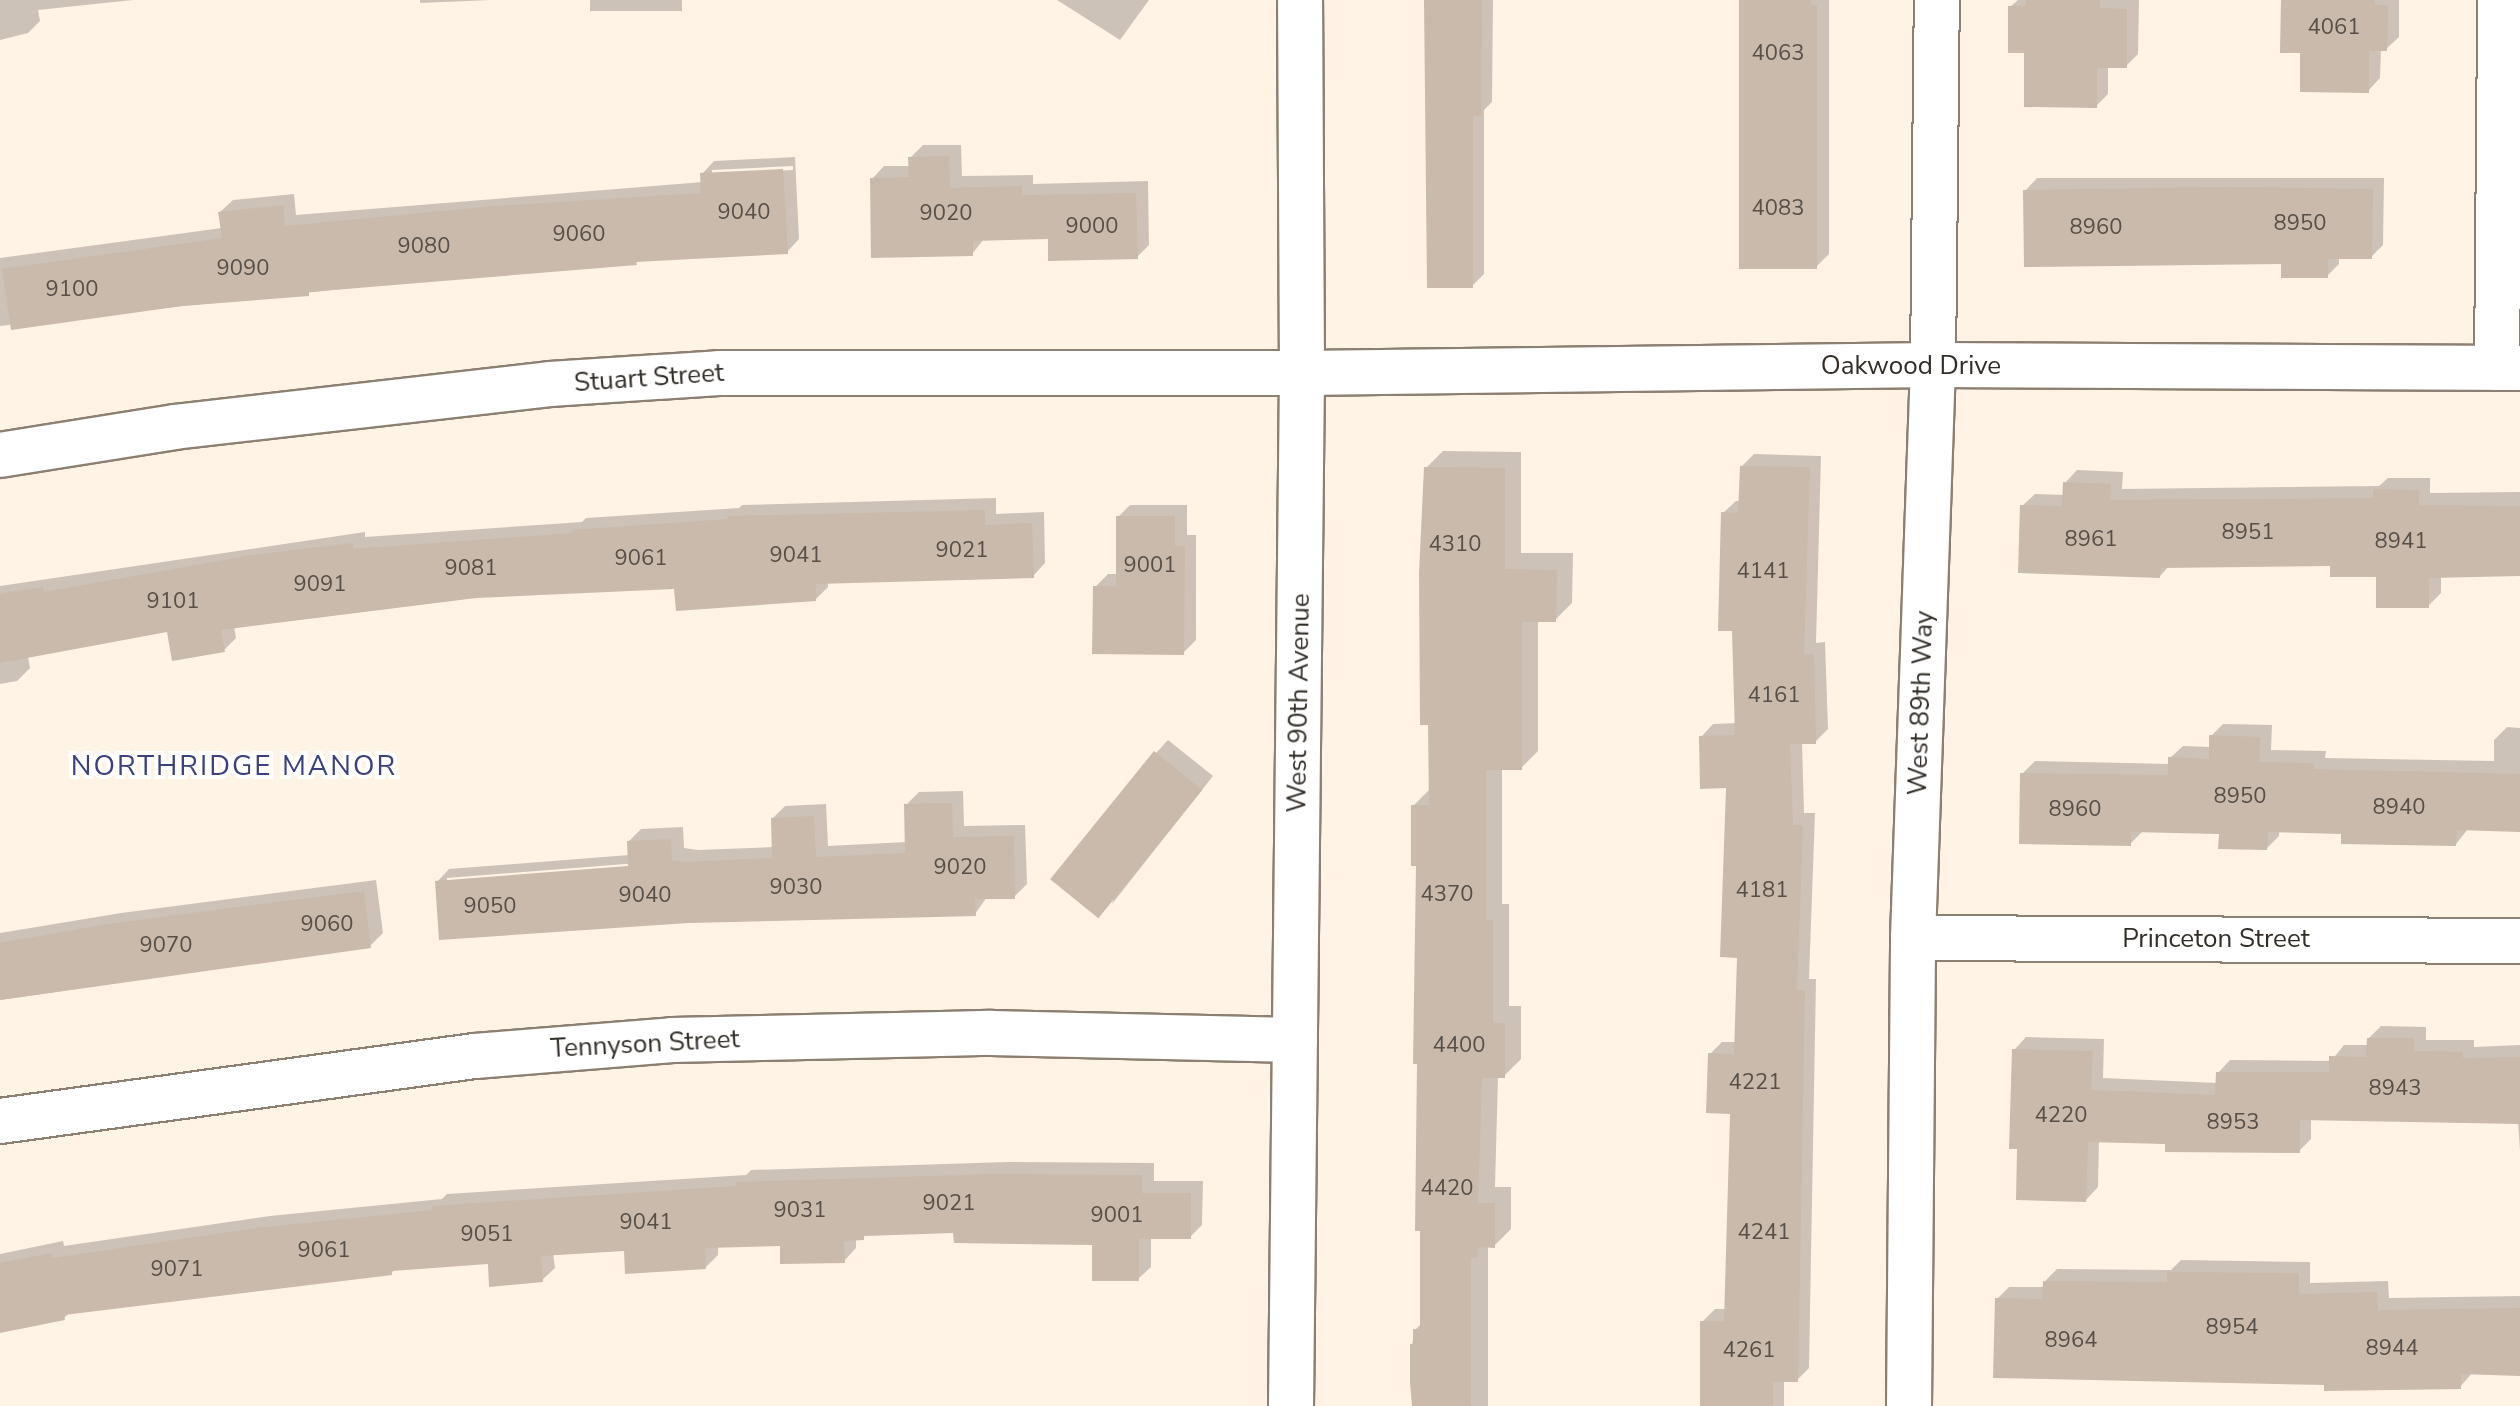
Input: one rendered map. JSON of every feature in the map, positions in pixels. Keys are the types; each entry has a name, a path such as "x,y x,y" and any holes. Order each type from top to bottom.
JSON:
{"street":[{"name":"West 90th Avenue","path":"1291,1406 1302,373 1300,0"},
{"name":"West 89th Way","path":"1909,1406 1913,938 1933,365 1937,0"},
{"path":"2500,0 2508,368"},
{"name":"Oakwood Drive","path":"1302,373 1933,365 2508,368"},
{"name":"Stuart Street","path":"0,455 221,421 550,384 719,373 1302,373"},
{"name":"Princeton Street","path":"1913,938 2520,941"},
{"name":"Tennyson Street","path":"0,1121 475,1056 672,1040 991,1033 1295,1040"}],"building":[{"path":"1424,0 1482,0 1481,116 1473,116 1473,288 1427,288"},
{"path":"1739,0 1811,0 1811,5 1817,5 1817,269 1739,269"},
{"path":"2026,0 2100,0 2100,8 2127,9 2127,68 2097,68 2097,108 2024,107 2024,53 2008,53 2008,6 2026,6"},
{"path":"2281,0 2375,0 2375,5 2388,5 2387,51 2369,51 2369,93 2300,92 2300,53 2280,53"},
{"path":"949,156 950,188 1022,186 1022,195 1136,193 1138,259 1048,261 1048,239 973,241 973,256 871,258 870,178 909,177 908,157"},
{"path":"783,169 788,254 636,262 637,265 309,292 309,296 182,306 11,330 2,269 222,238 218,212 283,205 285,226 495,206 701,193 700,173"},
{"path":"2227,187 2373,189 2372,259 2328,259 2328,278 2281,278 2281,264 2024,267 2023,190"},
{"path":"1740,466 1810,467 1804,654 1814,654 1816,744 1790,744 1793,825 1803,825 1797,990 1805,990 1798,1382 1773,1382 1773,1406 1700,1406 1700,1321 1724,1321 1730,1114 1706,1113 1708,1053 1734,1054 1737,958 1720,957 1726,788 1700,789 1699,736 1735,735 1732,631 1718,631 1721,512 1738,513"},
{"path":"1424,467 1505,468 1505,569 1557,570 1556,622 1522,622 1522,770 1486,770 1486,920 1493,920 1493,1023 1505,1023 1505,1078 1482,1078 1478,1203 1495,1203 1495,1248 1478,1247 1477,1258 1471,1258 1471,1406 1412,1406 1410,1383 1410,1344 1413,1344 1413,1329 1420,1329 1420,1231 1415,1231 1417,1064 1413,1064 1416,866 1411,866 1411,805 1429,805 1428,725 1420,725 1419,573"},
{"path":"2063,482 2111,484 2110,500 2373,498 2373,489 2419,490 2419,505 2520,506 2520,576 2429,578 2429,608 2376,608 2376,577 2330,577 2330,566 2161,568 2160,578 2018,573 2020,505 2062,506"},
{"path":"985,510 985,525 1032,523 1034,578 816,584 816,601 676,611 674,589 476,598 221,630 225,652 172,661 167,632 0,663 0,594 43,587 44,592 252,555 353,543 353,549 572,533 571,530 728,519 727,516"},
{"path":"1116,516 1175,516 1175,546 1185,546 1184,655 1092,654 1093,586 1116,586"},
{"path":"2209,735 2260,737 2259,762 2314,763 2314,769 2520,774 2520,832 2457,830 2456,846 2341,844 2341,834 2268,832 2267,850 2218,849 2219,834 2131,832 2131,846 2019,844 2020,773 2168,775 2168,757 2209,759"},
{"path":"1154,751 1202,790 1098,918 1050,879"},
{"path":"952,803 953,837 1014,836 1015,899 975,899 976,916 688,923 439,940 435,881 628,866 627,841 671,839 672,860 685,862 772,858 771,818 814,816 816,857 905,853 904,804"},
{"path":"364,891 371,948 0,1000 0,943 107,924"},
{"path":"2367,1038 2414,1038 2414,1051 2463,1052 2463,1058 2520,1057 2520,1124 2300,1120 2300,1153 2165,1152 2165,1144 2088,1142 2086,1202 2016,1200 2017,1149 2009,1149 2012,1049 2093,1051 2091,1090 2215,1095 2216,1072 2329,1072 2329,1056 2366,1057"},
{"path":"994,1174 1142,1175 1142,1193 1191,1193 1191,1239 1139,1239 1139,1281 1092,1281 1092,1245 954,1243 953,1233 864,1236 864,1240 844,1241 845,1263 780,1264 780,1246 705,1248 706,1269 625,1274 624,1251 541,1256 543,1282 489,1287 488,1264 392,1271 392,1275 64,1315 65,1320 0,1333 0,1263 51,1253 52,1258 256,1228 433,1210 432,1206 736,1186 736,1182"},
{"path":"2167,1272 2299,1273 2299,1294 2377,1292 2378,1310 2520,1308 2520,1376 2461,1374 2461,1389 2324,1391 2324,1385 1993,1378 1995,1298 2042,1299 2043,1281 2167,1282"}],"district":[{"name":"NORTHRIDGE MANOR","path":"234,766"}]}
